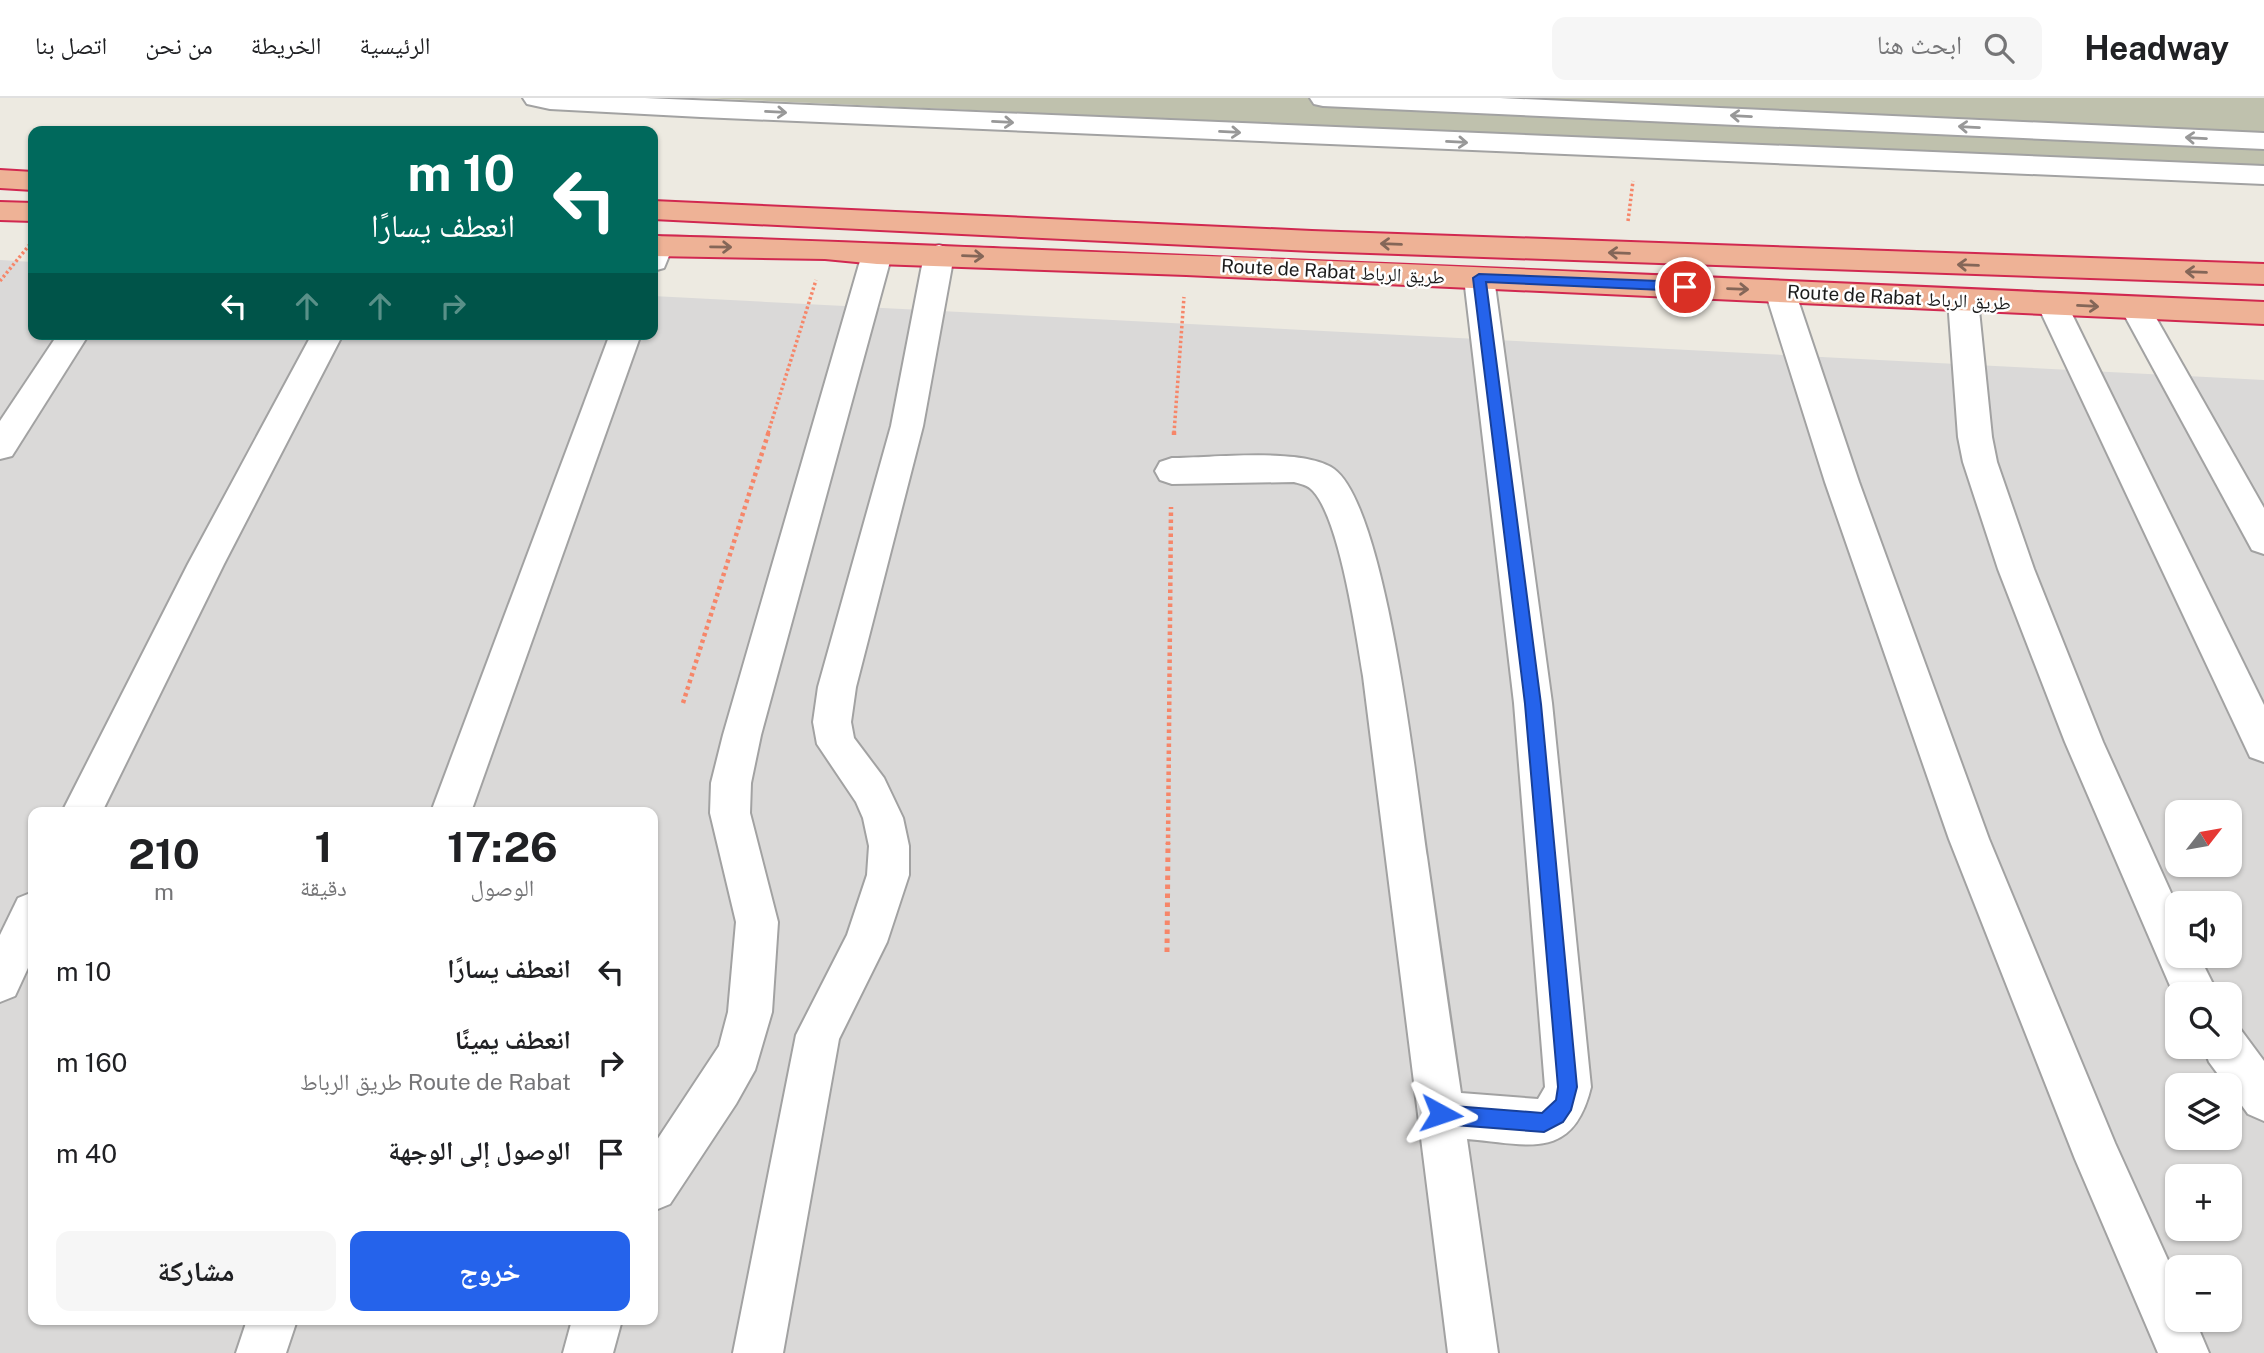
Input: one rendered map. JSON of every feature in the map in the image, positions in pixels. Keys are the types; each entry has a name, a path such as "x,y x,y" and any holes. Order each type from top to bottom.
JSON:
{"highway":[{"path":"0,179 28,181"},
{"name":"Route de Rabat طريق الرباط","path":"658,210 1312,241 2264,274"},
{"path":"0,211 28,212"},
{"name":"Route de Rabat طريق الرباط","path":"658,251 825,249 877,254 1186,265 2264,313"}],"street":[{"path":"537,98 550,102 2264,175"},
{"path":"1322,98 2264,141"},
{"path":"658,1180 720,1088 739,1054 750,1012 757,922 730,813 731,783 742,735 877,254"},
{"path":"758,1353 818,1035 866,942 888,875 888,846 883,818 870,790 836,744 832,722 837,687 907,426 939,255"},
{"path":"1441,1114 1544,1122 1556,1115 1564,1104 1568,1087 1532,691 1479,278"},
{"path":"1780,291 1842,482 1969,839 2098,1159 2183,1353"},
{"path":"1963,300 1975,437 1980,462 2017,569 2074,717 2165,927"},
{"path":"2052,304 2264,745"},
{"path":"2136,309 2264,540"},
{"path":"0,447 70,340"},
{"path":"84,807 206,564 325,340"},
{"path":"454,807 624,340"},
{"path":"1172,471 1294,469 1312,473 1325,480 1343,510 1369,606 1382,676 1473,1353"},
{"path":"0,981 28,922"},
{"path":"2235,1059 2264,1098"},
{"path":"261,1353 270,1325"},
{"path":"588,1353 596,1325"}],"path":[{"path":"0,281 28,246"},
{"path":"684,703 825,249"},
{"path":"1167,952 1172,471 1186,265"}],"shaded area":[{"path":"701,98 2264,98 2264,168"},
{"path":"0,260 28,262 28,340 658,340 658,296 2264,380 2264,1353 0,1353"}],"route":[{"path":"1441,1114 1544,1122 1556,1115 1564,1104 1568,1087 1533,704 1479,278 1685,287"}]}
